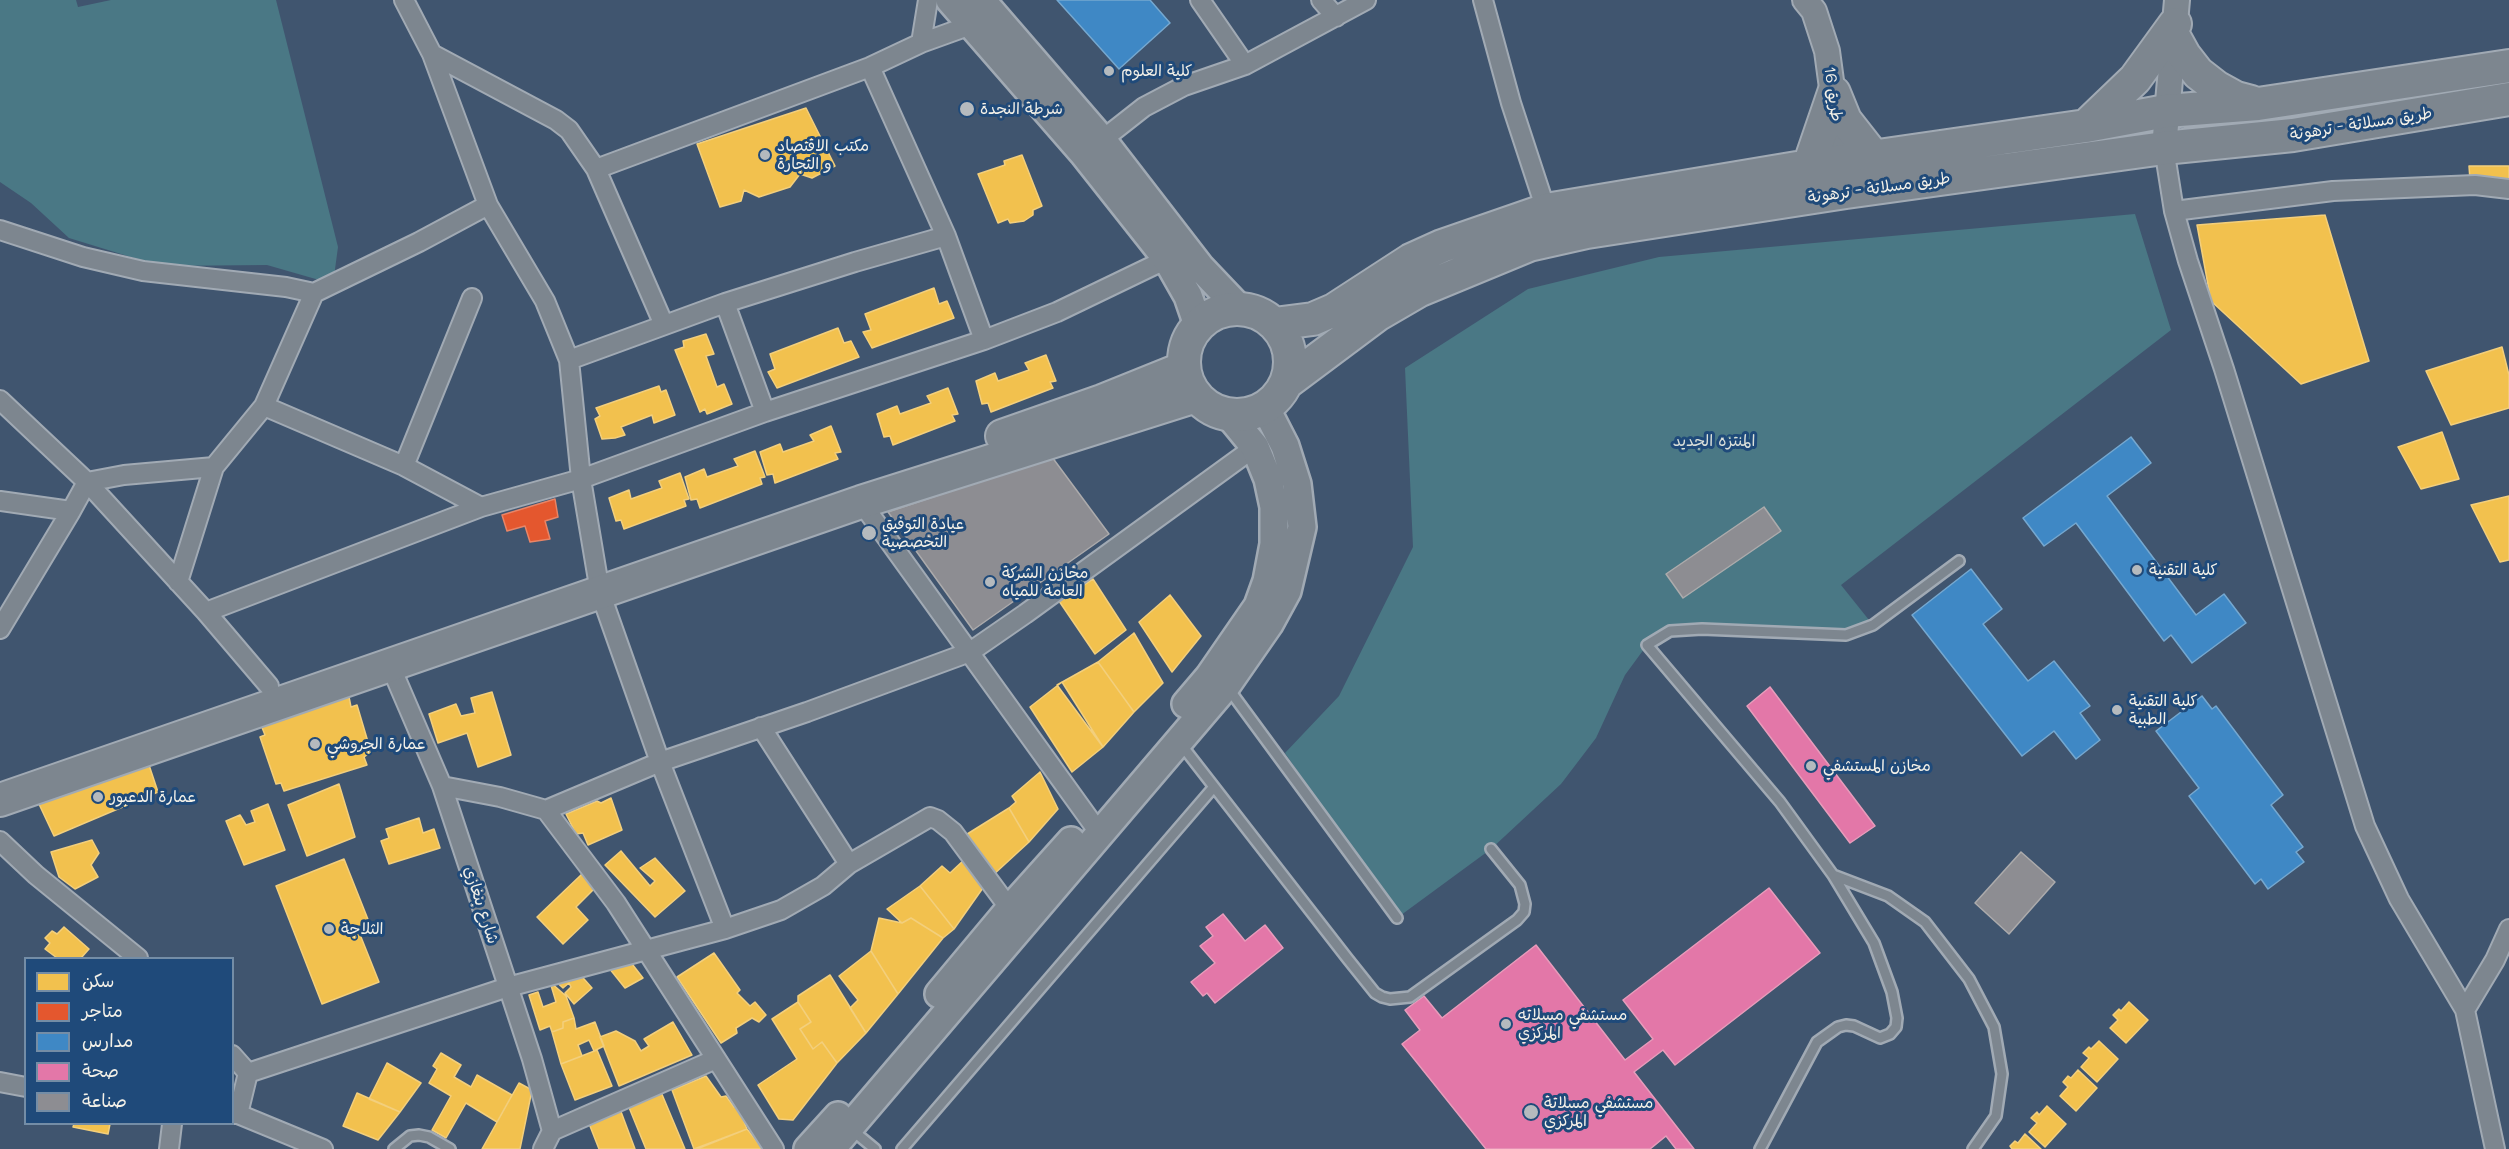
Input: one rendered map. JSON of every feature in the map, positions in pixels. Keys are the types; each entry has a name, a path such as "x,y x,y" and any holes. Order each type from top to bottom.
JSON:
{"highway":[{"path":"2175,20 2184,55 2198,73 2216,87 2236,98 2258,104"},
{"path":"2086,126 2135,80 2175,20"},
{"name":"طريق مسلاتة - ترهونة","path":"1274,324 1313,319 1334,310 1411,261 1442,246 1546,210 1809,166 2086,126 2166,111 2258,104 2509,66"},
{"path":"1834,93 1845,120 1874,157"},
{"path":"1809,166 1834,93"},
{"name":"طريق مسلاتة - ترهونة","path":"1286,382 1377,315 1420,290 1529,245 1587,232 1846,192 2164,148 2293,135 2509,99"},
{"path":"1239,308 1258,313 1274,324 1286,341 1290,362 1286,382 1277,396 1264,407 1247,414 1228,414 1205,405 1188,383 1184,368 1184,352 1189,338 1198,325 1210,315 1224,309 1239,308"},
{"path":"0,800 390,665 598,584 1102,401 1184,368"},
{"path":"0,781 269,686 1196,396"}],"main road":[{"path":"950,0 976,12 1102,140 1200,267 1239,308"},
{"path":"976,12 1167,259 1188,296 1198,325"},
{"path":"1173,734 1226,686 1269,624 1287,591 1302,527 1298,484 1285,446 1264,407"},
{"path":"808,1149 843,1122 1173,734 1258,606 1267,581 1274,544 1274,507 1268,479 1255,447 1228,414"},
{"path":"831,1149 843,1122 1010,909 1095,827"}],"street":[{"path":"404,0 432,54 488,205 545,301 569,360 581,479 598,584 660,762 725,929"},
{"path":"921,44 928,0"},
{"path":"1321,0 1336,17"},
{"path":"1102,140 1144,107 1184,86 1245,65 1366,0"},
{"path":"1483,0 1511,103 1546,210"},
{"path":"1207,3 1245,65"},
{"name":"طريق 16","path":"1814,4 1827,51 1846,192"},
{"path":"596,169 870,67 921,44 976,12"},
{"path":"2175,20 2164,148 2174,211 2188,261 2224,369 2365,826 2399,899 2465,1010 2495,1149"},
{"path":"432,54 556,120 568,130 596,169 664,325"},
{"path":"870,67 946,236 984,340"},
{"path":"2174,211 2332,191 2475,185 2509,189"},
{"path":"0,230 83,257 143,271 286,286 314,293 419,242 488,205"},
{"path":"569,360 725,303 946,236"},
{"path":"206,612 481,507 581,479 765,412 984,340 1057,312 1167,259"},
{"path":"178,582 214,467 264,406 314,293"},
{"path":"404,466 472,298"},
{"path":"725,303 765,412"},
{"path":"0,400 87,482 206,612 269,686"},
{"path":"264,406 404,466 481,507"},
{"path":"546,810 660,762 807,712 970,652 1255,447"},
{"path":"87,482 124,475 214,467"},
{"path":"0,629 87,482"},
{"path":"0,501 71,511"},
{"path":"861,502 1095,827"},
{"name":"شارع بنغازي","path":"390,665 442,786 508,987 552,1131"},
{"path":"761,727 849,864"},
{"path":"442,786 500,797 546,810 616,903 774,1149"},
{"path":"248,1073 508,987 648,951 781,910 823,886 849,864 930,817 938,820 953,832 1010,909"},
{"path":"0,841 36,875 137,957"},
{"path":"2465,1010 2495,960 2509,929"},
{"path":"234,1056 248,1073"},
{"path":"543,1149 552,1131 716,1059"},
{"path":"248,1073 235,1114 323,1149"},
{"path":"0,1082 24,1087"},
{"path":"169,1149 172,1125"}],"lane":[{"path":"1760,1149 1817,1042 1838,1027 1846,1025 1854,1026 1880,1038 1885,1038 1896,1027 1897,1018 1892,992 1874,943 1833,875 1780,802 1647,645 1670,632 1702,629 1846,635 1873,625 1959,561"},
{"path":"1226,686 1396,918"},
{"path":"1173,734 1212,788 1375,993 1382,998 1410,997 1517,920 1524,912 1525,904 1520,885 1491,849"},
{"path":"902,1149 1212,788"},
{"path":"1833,875 1887,896 1925,922 1969,979 1989,1017 1994,1027 2002,1074 1996,1116 1973,1149"},
{"path":"843,1122 875,1149"},
{"path":"394,1149 410,1136 419,1135 429,1137 450,1149"}],"green space":[{"path":"0,0 76,0 78,7 111,0 276,0 338,247 333,284 267,265 160,266 69,238 31,203 0,182"},
{"name":"المنتزه الجديد","path":"2135,214 2171,330 1841,585 1873,625 1846,635 1670,631 1647,645 1625,675 1596,738 1561,784 1491,849 1397,918 1285,753 1339,696 1413,547 1405,368 1528,289 1659,257"}],"building: سكن":[{"name":"مكتب الاقتصاد و التجارة","path":"806,108 835,166 812,178 800,174 790,187 759,197 744,190 741,201 720,207 697,144"},
{"path":"1022,155 1042,206 1033,210 1033,215 1024,221 1010,223 1008,219 998,223 978,174 1005,165 1004,161"},
{"path":"2469,166 2509,166 2509,184 2470,180"},
{"path":"2325,215 2369,361 2301,384 2211,301 2197,225"},
{"path":"934,288 939,304 947,301 954,318 872,348 863,332 871,330 865,314"},
{"path":"838,328 844,343 851,341 859,357 777,388 768,372 775,369 770,354"},
{"path":"706,334 714,354 706,356 717,387 724,384 732,404 707,414 705,409 700,412 675,350 684,347 683,341"},
{"path":"2502,347 2509,375 2509,408 2451,425 2426,371"},
{"path":"1046,355 1056,381 1050,382 1053,388 991,412 988,403 982,404 976,381 995,373 998,381 1029,370 1025,363"},
{"path":"659,386 661,392 666,390 675,415 654,423 652,415 621,427 625,435 602,439 595,419 600,416 596,408"},
{"path":"948,388 958,414 952,415 955,421 893,445 890,436 884,437 877,414 897,406 900,414 931,403 927,396"},
{"path":"831,426 841,452 835,453 838,459 775,483 773,474 767,475 760,452 780,444 783,452 814,441 810,435"},
{"path":"2442,432 2459,479 2421,489 2398,447"},
{"path":"755,451 765,477 760,478 762,484 700,508 697,499 691,500 685,477 704,469 707,477 738,466 734,459"},
{"path":"680,473 689,499 684,500 686,506 624,529 621,520 616,521 609,498 629,490 631,499 662,488 659,481"},
{"path":"2509,496 2509,560 2500,562 2471,505"},
{"path":"1093,579 1126,630 1095,654 1059,601"},
{"path":"1170,595 1201,636 1172,672 1139,622"},
{"path":"1134,633 1163,683 1134,712 1098,662"},
{"path":"1098,662 1134,712 1103,747 1057,685"},
{"path":"1062,682 1103,747 1072,772 1030,707"},
{"path":"492,692 511,755 478,767 467,733 438,743 429,714 456,704 461,716 475,713 471,698"},
{"name":"عمارة الجروشي","path":"349,697 351,707 357,705 371,752 364,757 367,765 284,791 281,783 276,784 260,737 265,735 261,725"},
{"name":"عمارة الدعبور","path":"146,756 158,792 54,836 38,802"},
{"path":"1040,772 1058,809 1029,842 1009,808 1016,802 1012,796"},
{"path":"339,784 355,837 307,856 288,805"},
{"path":"611,798 622,830 588,845 583,833 576,834 566,814 597,801 601,803"},
{"path":"268,804 285,850 244,865 226,821 240,815 246,825 255,822 251,811"},
{"path":"1009,808 1029,842 992,876 964,836"},
{"path":"419,818 423,833 434,829 440,848 389,864 381,841 389,838 386,829"},
{"path":"92,840 99,853 91,865 98,877 75,889 59,877 51,852"},
{"path":"621,851 650,886 655,881 640,868 655,858 685,891 655,917 605,865"},
{"name":"الثلاجة","path":"344,859 371,927 359,932 379,982 322,1004 276,886"},
{"path":"965,859 985,885 954,929 920,886 942,866 950,873"},
{"path":"582,874 596,887 576,907 588,920 563,944 537,917"},
{"path":"920,886 954,929 943,938 911,918 902,923 887,909"},
{"path":"879,918 902,923 911,918 943,938 898,994 871,951"},
{"path":"64,927 89,949 82,957 56,957 45,949 50,943 45,938 52,931 57,934"},
{"path":"871,951 898,994 866,1033 850,1008 858,1000 839,976"},
{"path":"714,953 740,990 737,993 750,1006 755,1002 766,1015 759,1022 752,1018 736,1028 737,1033 721,1043 677,977"},
{"path":"629,960 643,978 625,988 609,968"},
{"path":"577,971 592,988 574,1004 565,993 571,987 569,983 563,988 553,979"},
{"path":"830,975 866,1033 837,1063 822,1042 813,1049 800,1029 811,1022 798,1002 798,996"},
{"path":"550,982 566,996 574,1018 563,1022 563,1028 552,1032 550,1026 540,1030 529,995 538,992 543,1007 556,1002"},
{"path":"798,1002 811,1022 800,1029 813,1049 822,1042 837,1063 793,1120 779,1119 758,1085 797,1059 772,1019"},
{"path":"2129,1002 2148,1020 2126,1043 2110,1028 2118,1020 2113,1015 2119,1009 2121,1011"},
{"path":"574,1018 576,1029 595,1022 604,1046 594,1051 589,1040 578,1045 582,1056 561,1064 552,1032 563,1028 563,1022"},
{"path":"673,1022 692,1055 619,1086 600,1037 616,1031 635,1041 641,1051 649,1046 644,1039"},
{"path":"2099,1041 2118,1059 2097,1082 2081,1067 2089,1058 2083,1053"},
{"path":"597,1050 612,1086 575,1100 561,1064"},
{"path":"441,1053 461,1065 454,1077 471,1087 477,1075 512,1095 497,1122 466,1103 446,1138 432,1130 451,1096 429,1083 437,1069 433,1066"},
{"path":"387,1063 421,1083 400,1112 369,1099"},
{"path":"2078,1070 2097,1088 2076,1111 2060,1096 2068,1087 2063,1082 2068,1076 2071,1078"},
{"path":"706,1076 721,1097 726,1096 734,1107 738,1107 747,1129 694,1149 672,1090"},
{"path":"519,1083 532,1090 520,1149 482,1149"},
{"path":"661,1092 685,1149 646,1149 628,1105"},
{"path":"357,1093 400,1112 378,1140 343,1126"},
{"path":"2047,1106 2066,1124 2045,1147 2029,1132 2037,1123 2031,1118 2037,1112 2039,1115"},
{"path":"620,1109 635,1149 599,1149 588,1121"},
{"path":"74,1125 110,1125 108,1134 73,1127"},
{"path":"747,1129 761,1149 697,1149"},
{"path":"2025,1134 2041,1149 2012,1149 2010,1146 2015,1141 2018,1143"}],"building: متاجر":[{"path":"555,499 558,517 545,521 550,539 530,542 525,526 507,531 502,515"}],"building: مدارس":[{"path":"1057,0 1150,0 1170,23 1119,69"},
{"name":"كلية التقنية","path":"2131,437 2151,463 2107,496 2196,615 2224,594 2246,623 2192,663 2171,635 2164,641 2076,523 2044,546 2023,518"},
{"name":"كلية التقنية الطبية","path":"1971,569 2002,609 1983,624 2028,681 2054,661 2090,706 2080,713 2100,740 2076,759 2054,731 2022,756 1912,615"},
{"path":"2202,696 2212,709 2216,706 2283,795 2271,805 2303,847 2296,852 2304,862 2268,889 2261,879 2255,884 2189,796 2199,788 2156,731"}],"building: صحة":[{"name":"مخازن المستشفي","path":"1770,687 1875,826 1850,843 1747,706"},
{"name":"مستشفي مسلاته المركزي","path":"1769,888 1820,953 1675,1065 1663,1050 1634,1072 1694,1149 1676,1149 1666,1136 1650,1149 1486,1149 1402,1044 1420,1030 1405,1010 1424,996 1442,1018 1536,945 1625,1060 1653,1039 1623,1000"},
{"path":"1223,914 1245,941 1265,925 1283,948 1215,1003 1207,993 1203,996 1191,982 1215,963 1200,946 1213,936 1206,927"}],"building: صناعة":[{"name":"مخازن الشركة العامة للمياه","path":"1052,457 1109,534 973,630 888,512"},
{"path":"1764,507 1781,531 1683,598 1666,574"},
{"path":"2021,852 2055,882 2009,934 1975,903"}],"place":[{"name":"كلية العلوم","path":"1109,71"},
{"name":"شرطة النجدة","path":"967,109"},
{"name":"مكتب الاقتصاد و التجارة","path":"765,155"},
{"name":"عيادة التوفيق التخصصية","path":"869,533"},
{"name":"كلية التقنية","path":"2137,570"},
{"name":"مخازن الشركة العامة للمياه","path":"990,582"},
{"name":"كلية التقنية الطبية","path":"2117,710"},
{"name":"عمارة الجروشي","path":"315,744"},
{"name":"مخازن المستشفي","path":"1811,766"},
{"name":"عمارة الدعبور","path":"98,797"},
{"name":"الثلاجة","path":"329,929"},
{"name":"مستشفي مسلاته المركزي","path":"1506,1024"},
{"name":"مستشفي مسلاتة المركزي","path":"1531,1112"}]}
